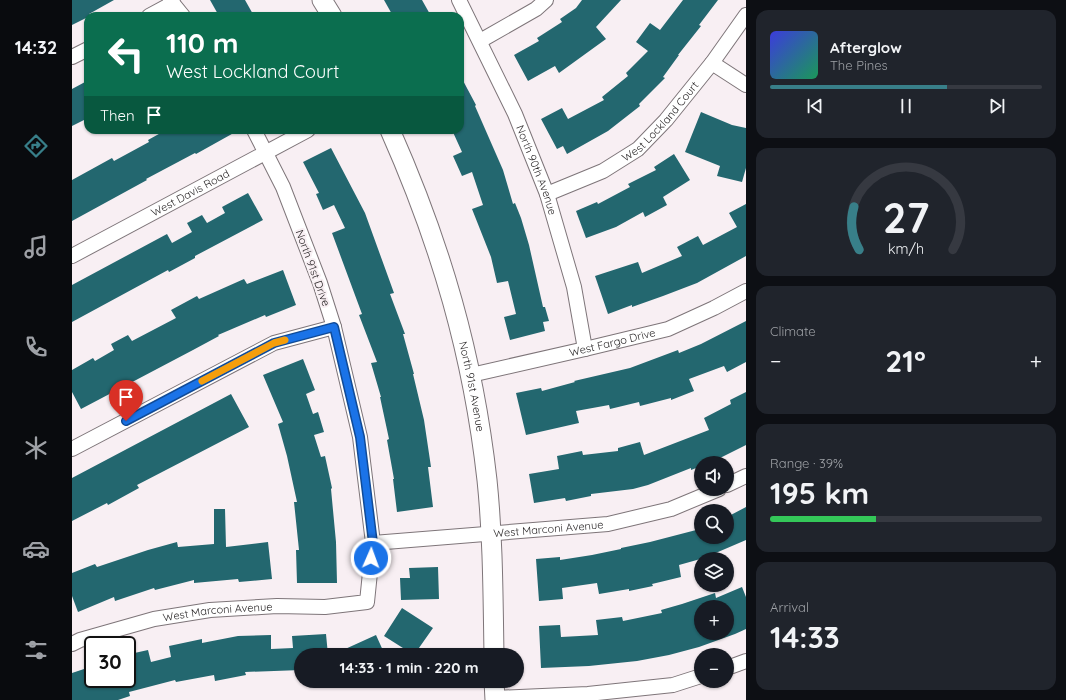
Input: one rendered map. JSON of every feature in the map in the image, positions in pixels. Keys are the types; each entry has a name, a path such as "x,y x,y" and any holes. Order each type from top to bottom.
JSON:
{"main road":[{"path":"322,0 330,12"},
{"name":"North 91st Avenue","path":"392,134 429,226 441,261 471,374 487,482 493,587 494,648"}],"street":[{"name":"North 90th Avenue","path":"459,0 515,114 547,194 574,287 585,349"},
{"path":"480,41 536,8 546,0"},
{"path":"156,12 172,2 179,12"},
{"name":"West Lockland Court","path":"547,194 603,171 638,149 666,120 712,63 746,15"},
{"path":"72,57 84,51"},
{"path":"712,63 746,85"},
{"name":"North 91st Drive","path":"256,134 283,187 320,283 334,327 360,437 373,543 367,602"},
{"name":"West Davis Road","path":"72,256 300,134"},
{"name":"West Fargo Drive","path":"471,374 668,329 714,308 746,291"},
{"path":"72,449 274,343 334,327"},
{"path":"734,482 746,476"},
{"name":"West Marconi Avenue","path":"373,543 608,524 671,509 702,496"},
{"name":"West Marconi Avenue","path":"72,644 80,640 154,618 210,610 277,606 325,607 367,602"},
{"path":"734,665 746,661"},
{"path":"494,693 588,694 673,685 694,678"}],"building":[{"path":"72,0 114,0 93,12 84,12 84,19 72,25"},
{"path":"210,0 245,0 252,12 217,12"},
{"path":"384,0 422,0 429,12 391,12"},
{"path":"582,0 621,0 596,27 606,39 559,73 555,66 528,81 514,55 539,41 537,38 562,22 560,19 576,8"},
{"path":"683,0 718,0 699,25 701,26 663,77 665,78 639,104 640,106 608,131 567,154 563,146 557,149 541,119 562,108 568,119 604,100 602,97 628,76 626,73 648,51 636,42 650,23 660,30"},
{"path":"464,82 476,105 475,106 503,170 513,204 515,203 521,218 529,245 543,307 545,307 549,321 543,322 545,331 510,340 504,317 516,314 508,281 497,283 491,257 472,209 483,205 472,172 462,176 453,156 462,152 454,134 464,134"},
{"path":"84,83 84,120 72,126 72,89"},
{"path":"701,112 732,125 746,128 746,168 742,182 717,176 720,166 685,152"},
{"path":"159,134 232,134 146,179 147,180 72,221 72,180 112,158 114,161 149,142 148,140"},
{"path":"331,148 365,213 394,293 390,294 405,334 403,334 424,420 431,467 428,467 433,507 397,512 394,479 387,440 389,439 381,397 371,363 377,362 359,315 362,314 332,233 345,228 334,205 323,210 316,194 319,193 303,162"},
{"path":"674,154 690,180 663,197 667,205 645,217 643,212 616,227 586,238 576,211 597,202 598,204 630,187 628,184 656,170 654,167"},
{"path":"248,193 263,220 195,256 195,258 169,272 168,270 72,322 72,285 167,234 172,243 192,232 187,223 202,215 207,223 225,213 222,207"},
{"path":"746,204 746,256 697,283 632,307 632,305 608,314 595,276 638,262 642,273 682,256 677,247 698,236 703,245 737,227 729,213"},
{"path":"283,270 296,305 266,317 265,315 218,335 219,336 81,409 72,392 72,370 93,358 95,361 114,350 111,344 128,335 132,341 176,318 171,310 197,296 199,299 244,279 247,284"},
{"path":"746,321 746,362 727,372 724,366 689,379 694,391 671,400 671,398 640,406 639,402 610,409 609,405 576,411 579,423 526,435 516,393 541,388 542,391 575,382 574,381 630,368 678,350 679,353 701,344"},
{"path":"303,359 315,390 306,394 313,414 318,412 324,432 314,435 321,457 325,456 332,488 337,583 297,583 296,550 299,550 294,502 297,502 278,424 283,422 263,375"},
{"path":"746,392 746,445 724,456 694,456 694,469 691,470 691,468 648,485 633,489 591,494 591,496 566,501 565,498 534,503 529,474 559,469 557,456 582,451 583,455 618,451 618,448 640,442 644,455 709,430 704,418 731,404 730,400"},
{"path":"231,394 249,427 137,485 139,488 108,505 107,503 72,521 72,478"},
{"path":"746,507 746,540 718,552 694,552 694,561 679,565 681,577 652,584 653,586 629,591 629,589 599,594 597,583 562,588 563,599 539,601 536,559 560,557 560,560 592,555 694,531 694,544 734,544 734,513"},
{"path":"214,509 225,509 226,547 268,542 272,579 239,582 238,579 194,583 194,580 155,590 154,588 115,601 114,597 78,612 72,596 72,573 95,564 97,567 177,542 178,547 214,544"},
{"path":"438,567 439,599 401,600 400,578 410,578 409,568"},
{"path":"742,587 746,597 746,629 734,634 734,600 694,600 715,593 716,598 730,592 734,592 734,590"},
{"path":"694,600 694,640 718,640 669,655 637,661 589,666 541,668 539,626 560,625 561,637 598,635 596,620 622,617 623,621 662,613 661,610"},
{"path":"402,608 433,628 419,648 403,648 384,636"},
{"path":"326,634 327,648 294,648 294,670 245,672 246,675 215,681 214,675 176,682 175,680 129,692 130,696 118,700 72,700 72,673 84,669 84,688 136,688 136,653 148,650 151,662 171,657 169,646 202,639 202,643 238,636 271,635 271,649 293,648 292,636"},
{"path":"376,635 382,648 347,648"}],"slow traffic":[{"path":"202,381 274,343 285,340"}],"route":[{"path":"126,421 274,343 334,327 360,437 373,543 371,558"}]}
